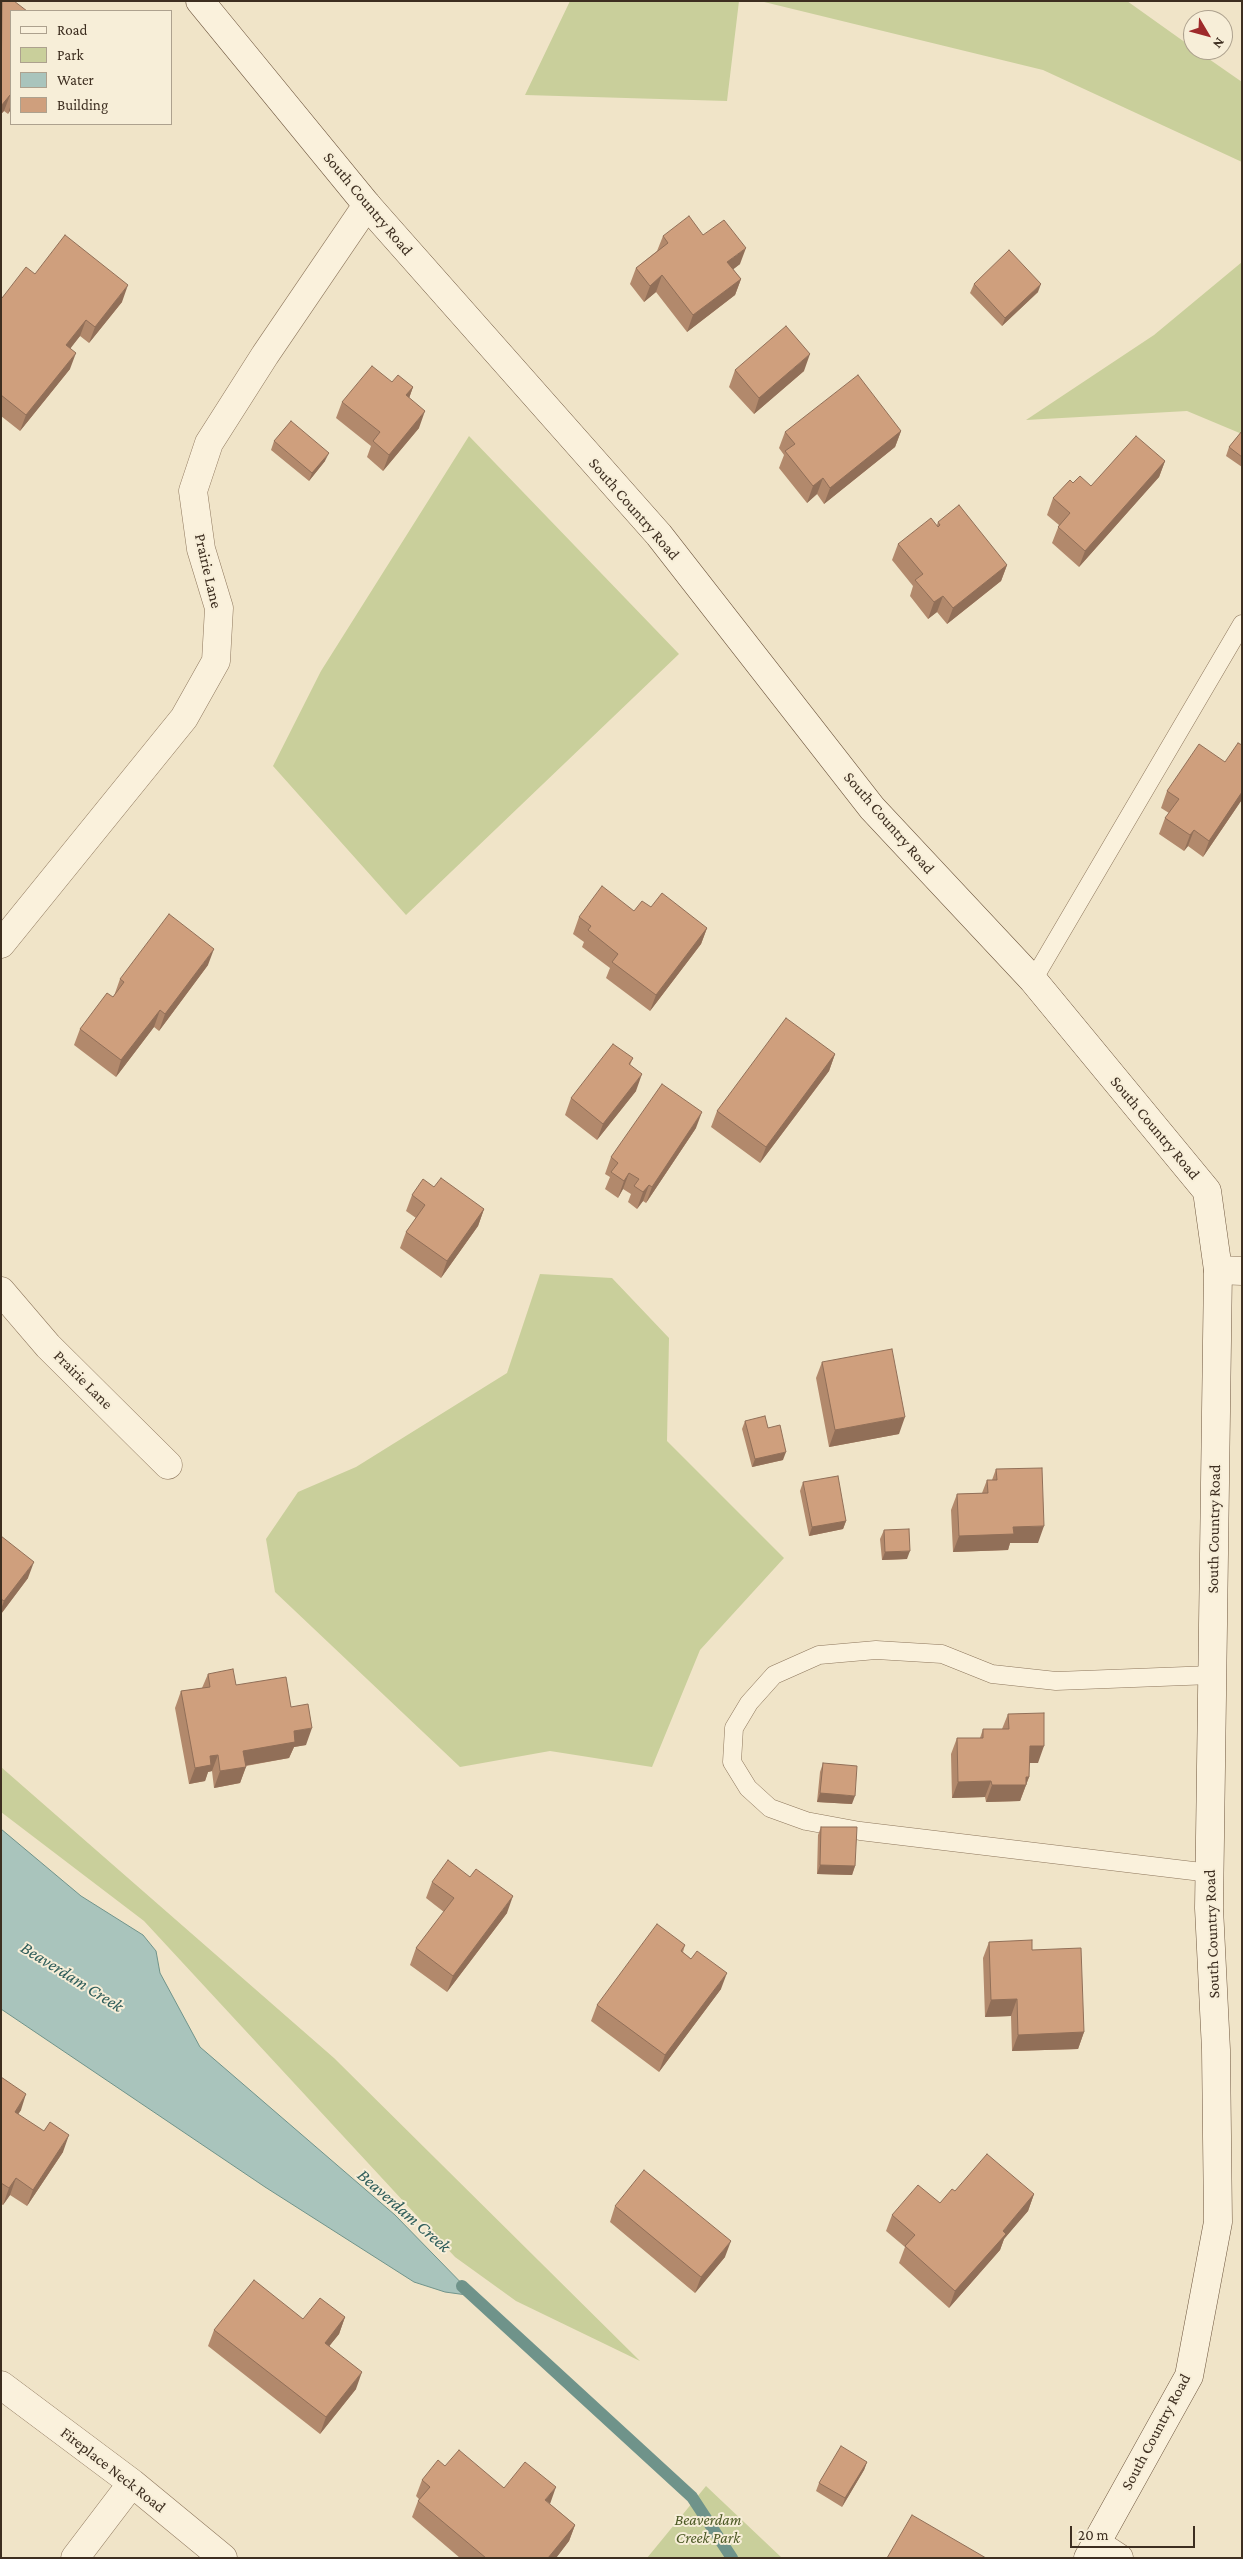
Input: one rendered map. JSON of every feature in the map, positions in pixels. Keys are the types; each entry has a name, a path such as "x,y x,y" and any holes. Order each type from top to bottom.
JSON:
{"main road":[{"name":"South Country Road","path":"200,1 367,205 659,535 872,808 1033,980 1207,1191 1230,1271 1212,1675 1209,1908 1216,2050 1218,2222 1189,2376 1092,2551"},
{"name":"Prairie Lane","path":"1,944 184,718 216,661 219,608 201,549 192,491 209,443 265,355 367,205"},
{"name":"Prairie Lane","path":"1,1291 48,1346 168,1465"},
{"name":"Fireplace Neck Road","path":"1,2385 132,2483 223,2558"},
{"path":"75,2558 132,2483"},
{"path":"1092,2551 1119,2558"}],"lane":[{"path":"1033,980 1242,624"},
{"path":"1210,1873 860,1831 806,1821 770,1808 748,1788 732,1762 734,1728 749,1703 774,1675 819,1655 876,1650 942,1654 992,1674 1056,1681 1212,1675"}],"green space":[{"path":"570,1 739,1 727,101 525,95"},
{"path":"760,1 1127,1 1183,41 1183,60 1210,60 1242,82 1242,162 1043,70"},
{"path":"1242,262 1242,434 1187,411 1026,420 1154,335"},
{"path":"469,436 679,654 406,915 273,766 321,671"},
{"path":"540,1274 612,1278 669,1338 667,1441 784,1558 700,1650 652,1767 550,1751 460,1767 275,1592 266,1539 298,1492 356,1467 507,1373"},
{"path":"1,1767 334,2058 640,2361 516,2301 455,2257 144,1921 1,1812"},
{"name":"Beaverdam Creek Park","path":"706,2486 782,2558 647,2558"}],"water":[{"path":"1,1829 81,1896 143,1935 156,1951 160,1973 200,2047 395,2215 474,2296 445,2292 414,2282 265,2187 1,2009"}],"building":[{"path":"2,1 14,1 26,10 10,10 10,95 1,106"},
{"path":"689,216 703,235 724,220 746,248 727,262 741,279 693,315 662,275 650,286 636,268 668,243 663,236"},
{"path":"65,235 128,285 95,327 86,320 66,345 76,353 26,415 1,395 1,297 26,267 35,274"},
{"path":"1009,250 1041,284 1005,318 974,284"},
{"path":"786,326 810,354 759,398 735,370"},
{"path":"372,366 392,382 398,375 413,387 406,395 425,411 389,455 373,441 380,432 342,402"},
{"path":"858,375 901,431 830,488 823,478 813,486 785,451 795,444 785,432"},
{"path":"291,421 329,453 312,473 274,441"},
{"path":"1242,431 1242,457 1229,447"},
{"path":"1136,436 1165,461 1085,551 1058,527 1070,513 1053,498 1070,480 1073,483 1080,476 1091,486"},
{"path":"959,505 1007,565 953,608 943,596 934,602 915,580 923,574 898,544 931,518 938,527 940,525 938,522"},
{"path":"1238,743 1242,745 1242,792 1209,841 1194,830 1190,835 1165,818 1179,799 1167,791 1199,744 1225,762"},
{"path":"602,886 634,911 642,901 651,907 662,893 707,928 656,995 612,962 618,954 588,930 591,926 579,917"},
{"path":"169,914 214,949 165,1014 160,1010 121,1060 80,1029 107,993 113,997 124,982 120,979"},
{"path":"786,1018 835,1054 766,1147 717,1111"},
{"path":"613,1044 633,1058 629,1064 642,1074 603,1124 571,1098"},
{"path":"662,1084 702,1112 652,1187 649,1185 643,1192 634,1186 639,1179 629,1173 624,1181 611,1172 618,1163 611,1157"},
{"path":"441,1178 484,1209 447,1261 406,1232 425,1205 412,1195 423,1179 434,1187"},
{"path":"892,1349 905,1417 835,1430 822,1362"},
{"path":"765,1416 768,1428 780,1425 786,1452 755,1459 745,1421"},
{"path":"1042,1468 1044,1526 1013,1527 1014,1534 959,1536 957,1494 988,1493 987,1480 997,1480 996,1469"},
{"path":"838,1476 846,1521 812,1527 803,1482"},
{"path":"909,1529 910,1551 885,1552 884,1530"},
{"path":"1,1536 34,1562 4,1601 1,1599"},
{"path":"233,1669 236,1685 286,1677 291,1707 308,1704 312,1728 294,1731 295,1742 243,1751 246,1767 220,1771 218,1755 210,1756 211,1765 195,1768 181,1691 210,1687 208,1674"},
{"path":"1044,1713 1044,1746 1030,1746 1029,1777 1026,1777 1026,1785 992,1785 991,1781 958,1782 957,1738 983,1738 983,1729 1009,1729 1008,1714"},
{"path":"823,1763 857,1766 855,1796 820,1793"},
{"path":"821,1827 857,1827 855,1866 820,1865"},
{"path":"448,1860 470,1877 476,1869 513,1896 453,1976 416,1948 454,1898 432,1882"},
{"path":"657,1924 685,1945 681,1951 691,1959 697,1951 727,1973 665,2055 597,2005"},
{"path":"1032,1940 1032,1950 1081,1948 1084,2032 1018,2035 1017,1999 991,2000 989,1942"},
{"path":"1,2077 26,2094 15,2112 44,2131 50,2122 69,2135 33,2190 16,2178 9,2188 1,2183"},
{"path":"987,2154 1034,2194 1003,2231 1006,2234 955,2291 905,2246 915,2235 892,2215 918,2185 940,2203 952,2189 955,2191"},
{"path":"644,2170 731,2241 701,2277 615,2206"},
{"path":"254,2280 303,2319 320,2298 345,2317 325,2343 362,2372 326,2417 214,2330"},
{"path":"841,2446 867,2462 845,2498 819,2483"},
{"path":"459,2450 504,2488 525,2462 556,2487 545,2500 575,2525 548,2558 486,2558 418,2501 430,2487 422,2480 438,2460 445,2466"},
{"path":"912,2515 986,2558 887,2558"}],"waterway":[{"name":"Beaverdam Creek","path":"462,2286 692,2497 732,2558"}]}
